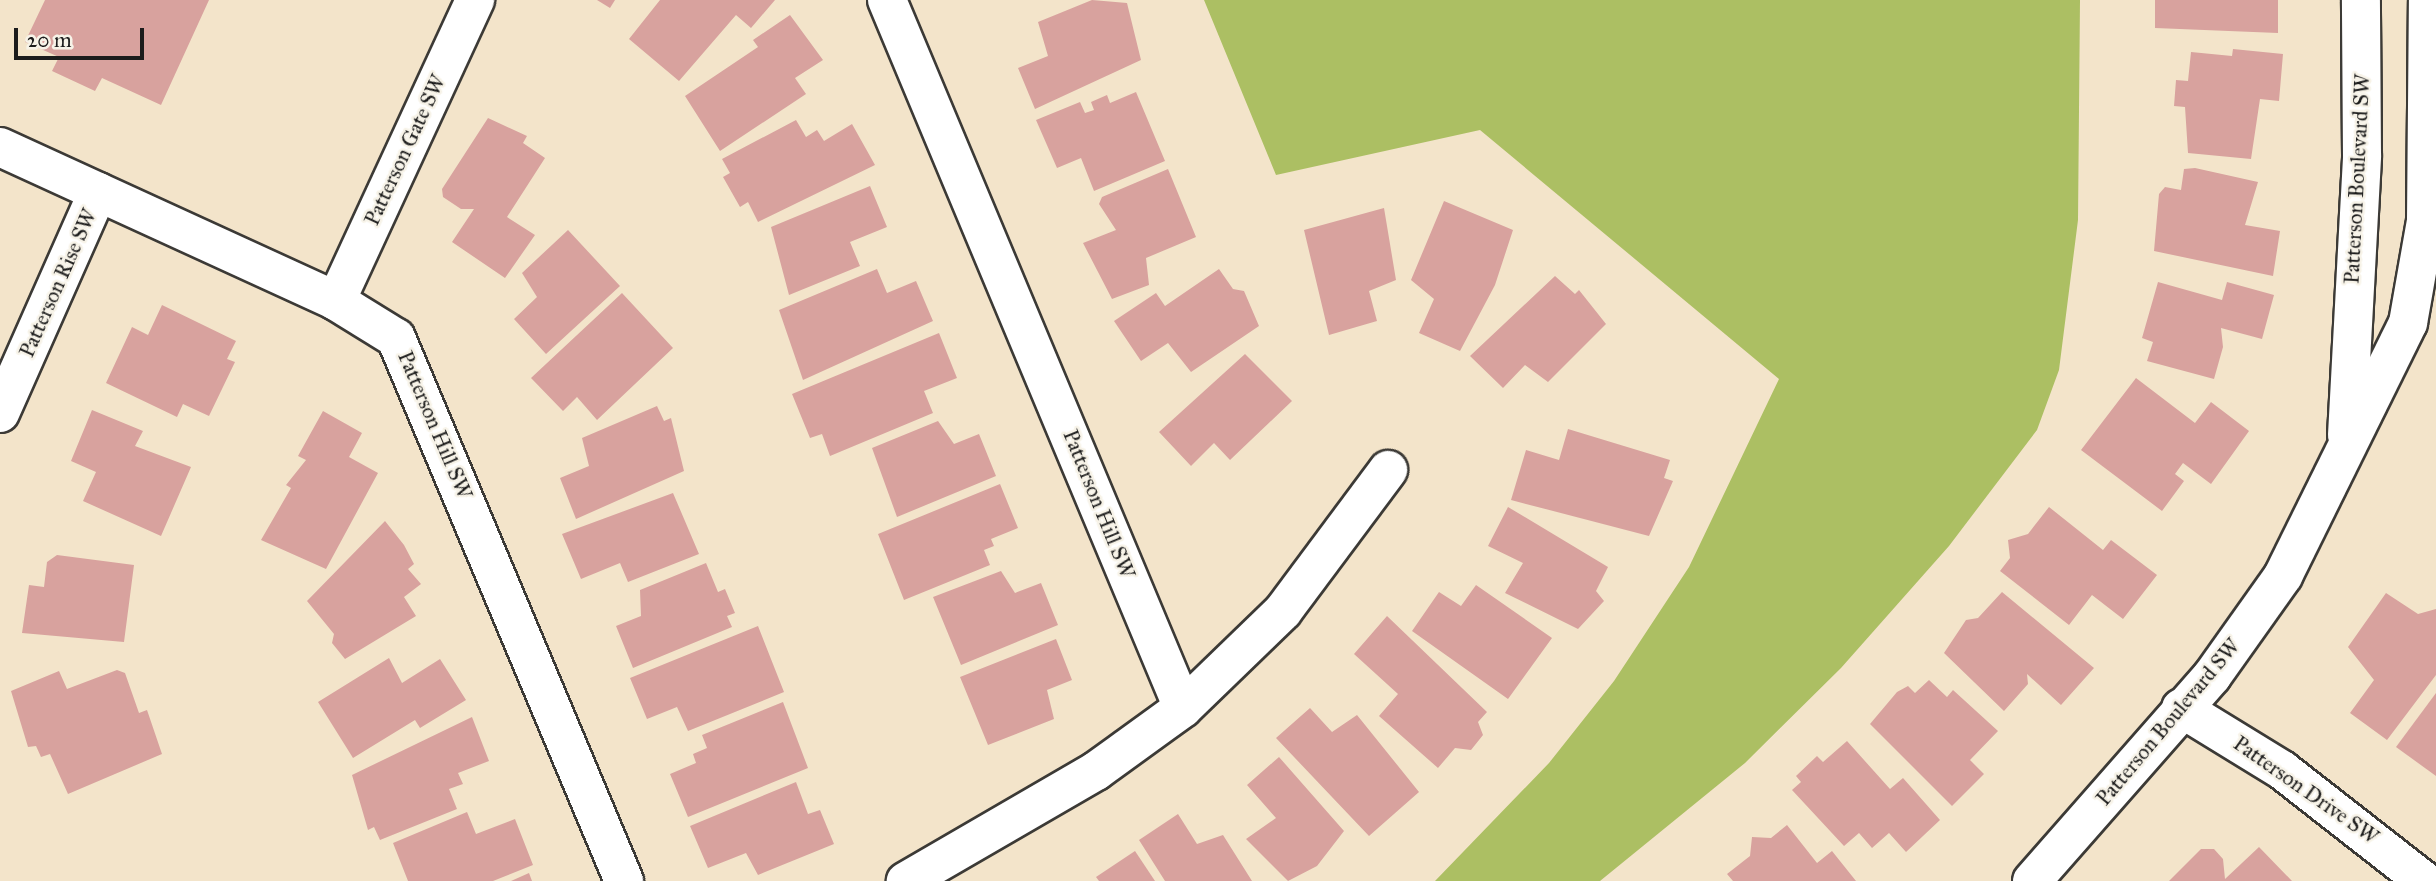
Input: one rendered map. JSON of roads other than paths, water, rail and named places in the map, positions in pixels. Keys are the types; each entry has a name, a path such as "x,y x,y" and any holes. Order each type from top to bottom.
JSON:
{"street":[{"name":"Patterson Gate SW","path":"336,301 475,0"},
{"name":"Patterson Hill SW","path":"887,0 1182,708"},
{"name":"Patterson Boulevard SW","path":"2347,441 2348,322 2362,155 2361,0"},
{"name":"Patterson Boulevard SW","path":"2032,881 2181,708 2283,576 2347,441 2409,323 2426,221 2428,0"},
{"name":"Patterson Hill SW","path":"0,147 336,301 377,322 405,352 624,881"},
{"name":"Patterson Rise SW","path":"0,413 98,192"},
{"path":"906,881 1084,779 1182,708 1283,611 1388,470"},
{"name":"Patterson Drive SW","path":"2181,708 2304,785 2424,881"}]}
